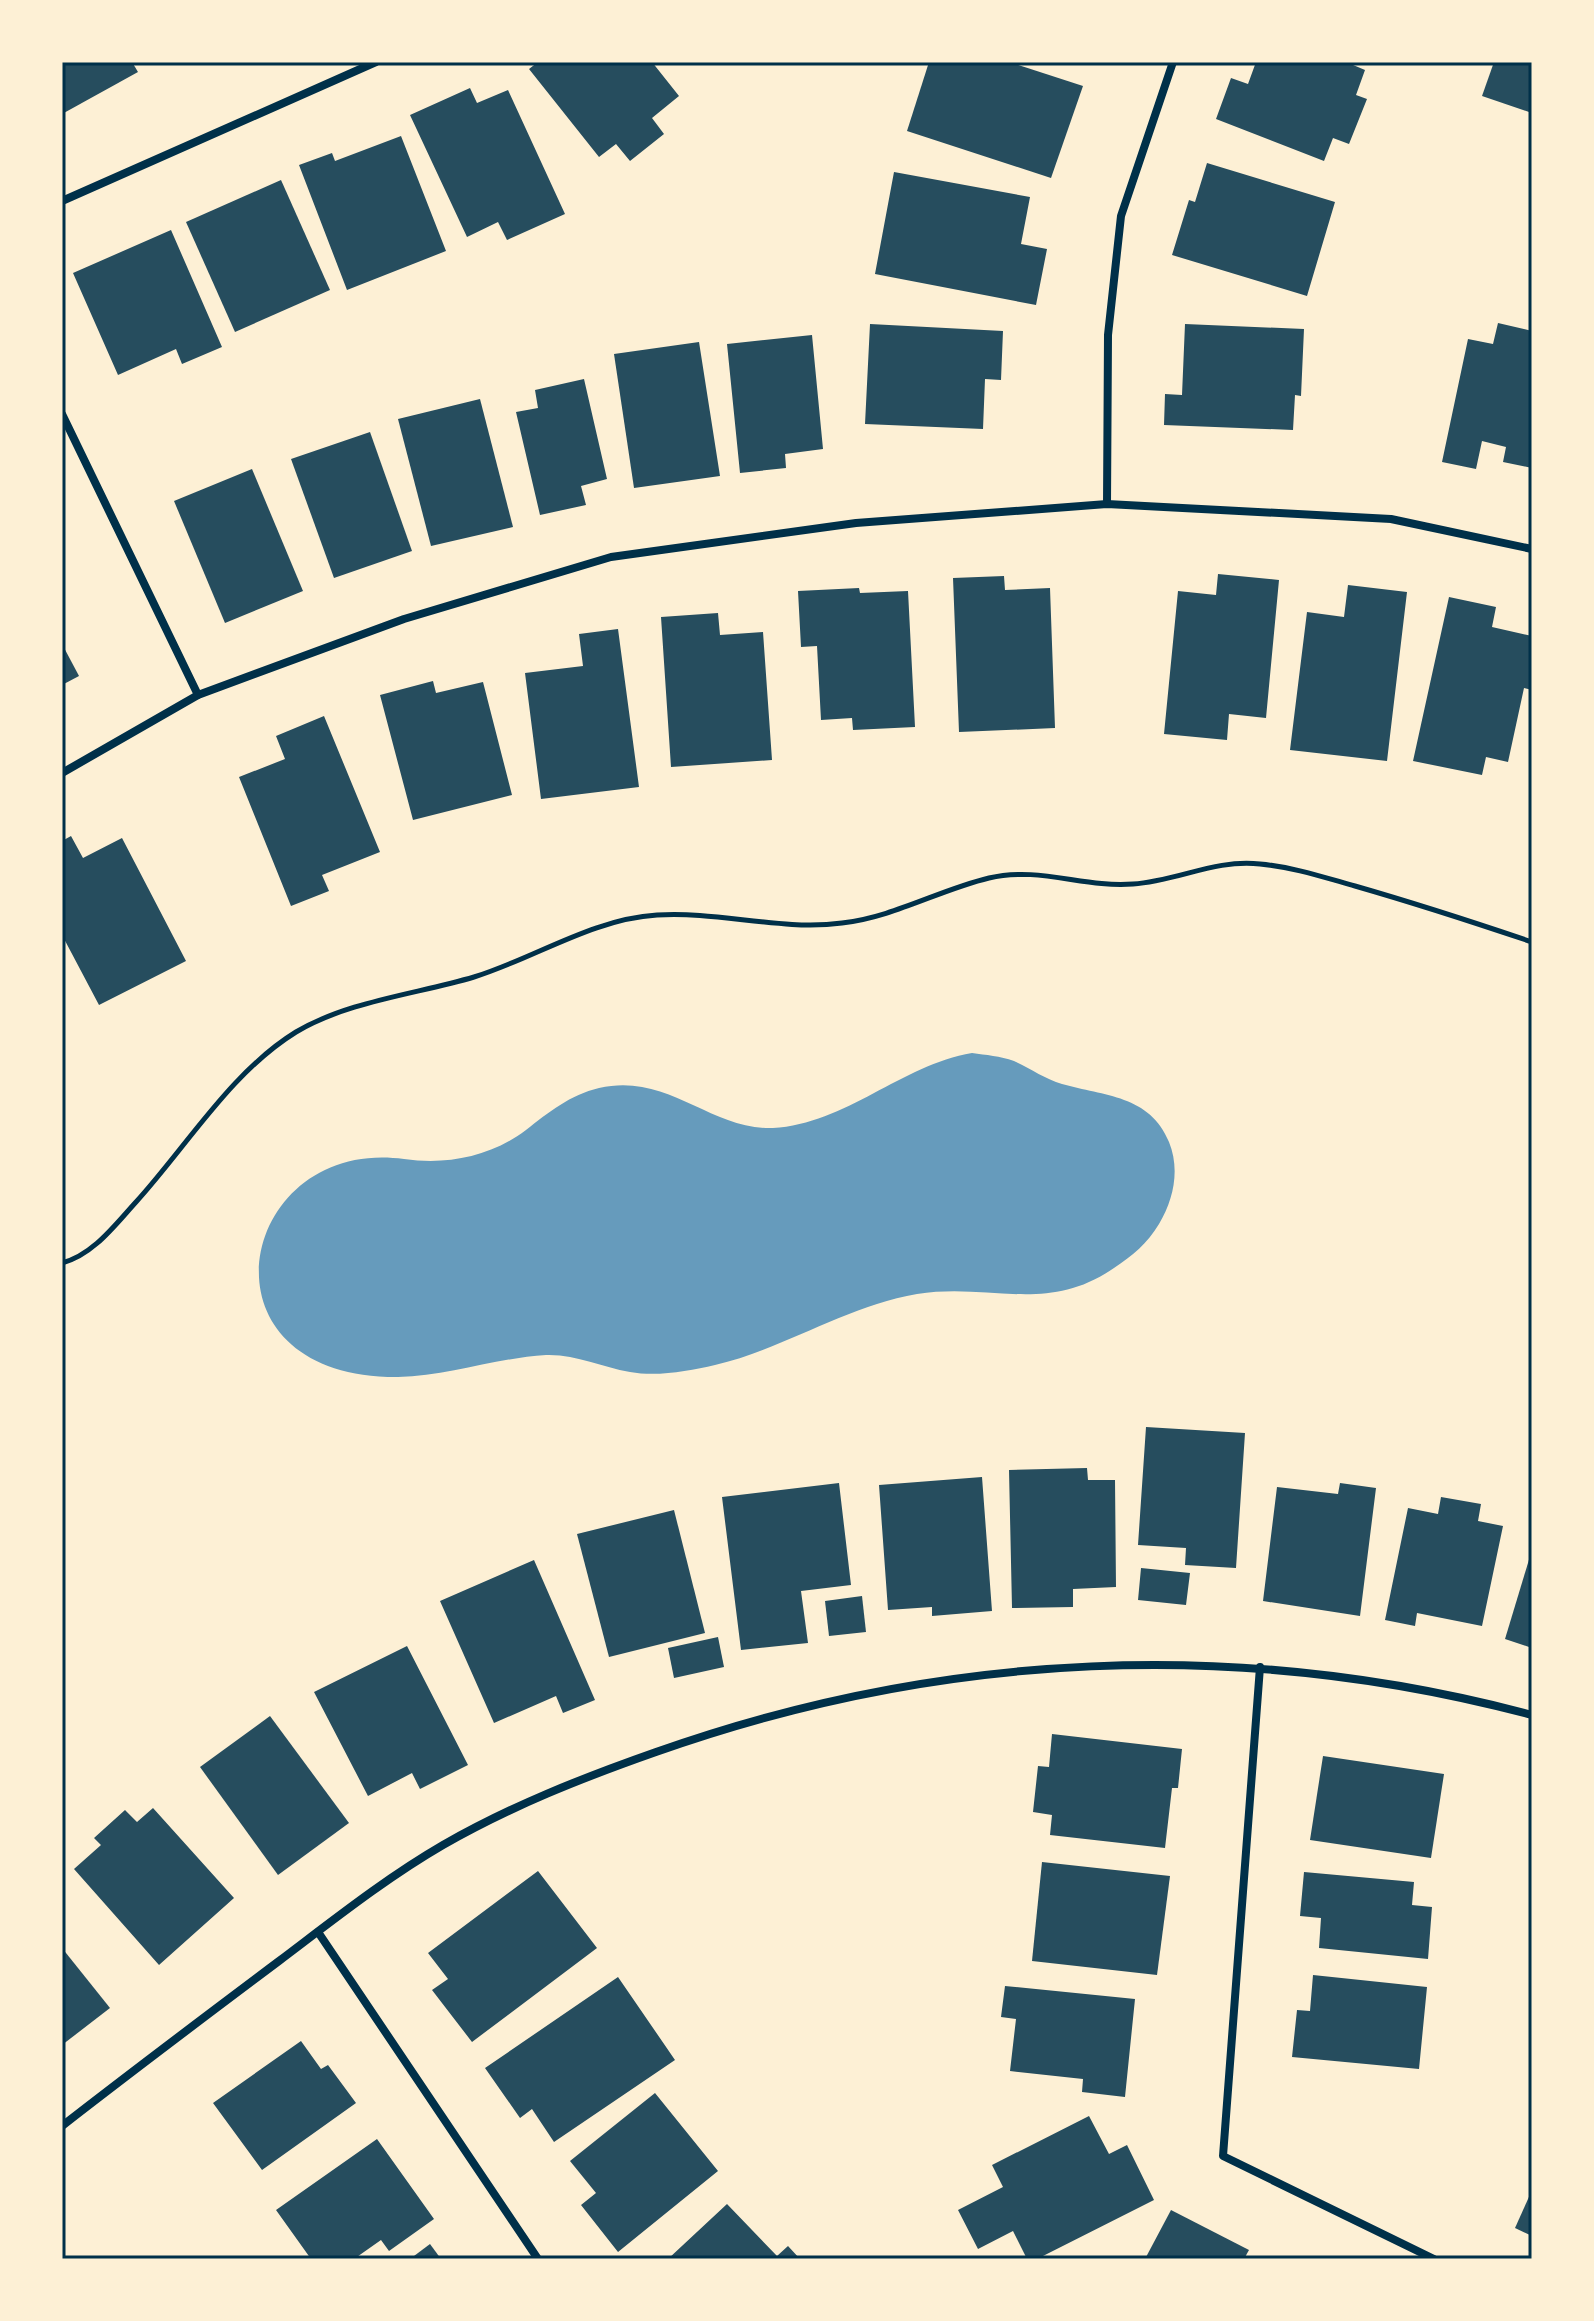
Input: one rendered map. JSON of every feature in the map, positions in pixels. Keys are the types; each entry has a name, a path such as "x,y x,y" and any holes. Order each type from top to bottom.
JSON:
{"street":[{"path":"62,201 376,62"},
{"path":"1107,504 1108,335 1121,216 1173,62"},
{"path":"62,414 198,695"},
{"path":"62,773 198,695 404,619 611,557 856,523 1107,504 1391,519 1532,549"},
{"path":"62,2126 318,1932 438,1847 533,1798 704,1735 783,1711 886,1688 1028,1669 1101,1663 1260,1667 1372,1681 1532,1715"},
{"path":"1260,1667 1223,2156 1434,2259"},
{"path":"318,1932 538,2259"}],"path":[{"path":"62,1263 94,1246 159,1177 235,1086 269,1053 298,1031 344,1013 504,967 570,938 628,919 681,914 777,923 841,924 891,913 960,887 1009,874 1033,873 1118,885 1138,884 1214,864 1236,862 1293,869 1532,942"}],"water":[{"path":"972,1053 1009,1059 1056,1082 1124,1100 1138,1106 1161,1127 1169,1142 1175,1173 1168,1204 1150,1237 1114,1268 1089,1282 1041,1294 944,1291 891,1300 741,1358 662,1374 630,1372 557,1355 417,1376 398,1377 331,1367 287,1340 264,1302 260,1260 273,1218 303,1184 347,1162 452,1160 483,1153 512,1139 579,1095 599,1088 624,1085 668,1094 750,1126 773,1128 800,1124 849,1106 921,1069"}],"building":[{"path":"62,62 132,62 138,72 62,114"},
{"path":"538,62 652,62 679,96 652,118 664,134 630,161 616,144 599,157 529,69"},
{"path":"929,62 1009,62 1083,86 1051,178 907,131"},
{"path":"1256,62 1346,62 1365,70 1356,95 1367,99 1349,144 1333,138 1324,161 1216,119 1231,78 1248,84"},
{"path":"1494,62 1532,62 1532,113 1482,96"},
{"path":"470,88 477,103 508,90 565,214 507,240 498,222 467,237 410,115"},
{"path":"401,136 446,251 347,290 299,165 332,153 335,161"},
{"path":"1207,163 1335,202 1307,296 1172,255 1189,200 1195,202"},
{"path":"894,172 1030,197 1021,244 1047,249 1036,305 875,274"},
{"path":"281,180 330,290 235,332 186,222"},
{"path":"171,230 222,347 182,364 176,349 118,375 73,273"},
{"path":"1498,323 1532,331 1532,468 1503,462 1506,447 1482,441 1476,469 1442,462 1468,339 1493,344"},
{"path":"870,324 1003,331 1001,380 985,379 983,429 865,424"},
{"path":"1185,324 1304,329 1301,396 1295,395 1293,430 1164,425 1165,394 1182,395"},
{"path":"812,335 823,449 785,454 786,468 740,473 727,344"},
{"path":"699,342 720,476 634,488 614,354"},
{"path":"584,379 607,479 581,486 586,505 540,515 516,412 538,408 535,390"},
{"path":"480,399 513,527 431,546 398,419"},
{"path":"370,432 412,551 334,578 291,459"},
{"path":"252,469 303,591 225,623 174,501"},
{"path":"1218,574 1279,580 1266,718 1229,714 1227,740 1164,734 1178,591 1216,595"},
{"path":"1004,576 1005,590 1050,588 1055,728 959,732 953,578"},
{"path":"1348,585 1407,592 1387,761 1290,750 1307,612 1344,617"},
{"path":"859,588 860,593 908,591 915,727 853,730 852,718 821,720 817,646 801,647 798,591"},
{"path":"1449,597 1496,607 1492,627 1532,636 1532,690 1524,688 1508,762 1486,757 1482,775 1413,761"},
{"path":"718,613 720,635 763,632 772,760 671,767 661,617"},
{"path":"618,629 639,787 541,799 525,673 583,666 579,634"},
{"path":"62,644 79,676 62,685"},
{"path":"433,681 436,693 483,682 512,795 413,820 380,695"},
{"path":"324,716 380,852 322,875 329,891 291,906 239,777 285,759 276,736"},
{"path":"71,836 83,858 122,838 186,961 99,1005 62,935 62,841"},
{"path":"1146,1427 1245,1433 1236,1568 1185,1565 1186,1548 1138,1545"},
{"path":"1087,1468 1088,1480 1115,1480 1116,1587 1073,1589 1073,1607 1012,1608 1009,1470"},
{"path":"982,1477 992,1611 932,1616 932,1607 888,1610 879,1485"},
{"path":"839,1483 851,1585 801,1591 808,1643 741,1650 722,1497"},
{"path":"1340,1483 1376,1488 1360,1616 1263,1601 1277,1487 1338,1494"},
{"path":"1441,1497 1481,1504 1478,1521 1503,1526 1482,1626 1417,1613 1415,1626 1385,1620 1408,1508 1438,1514"},
{"path":"674,1510 705,1633 609,1657 577,1534"},
{"path":"1532,1553 1532,1648 1505,1639"},
{"path":"534,1560 595,1700 563,1713 556,1696 494,1723 440,1601"},
{"path":"1141,1568 1190,1573 1186,1605 1138,1600"},
{"path":"862,1596 866,1632 829,1636 825,1601"},
{"path":"718,1637 724,1667 674,1678 668,1648"},
{"path":"407,1646 468,1765 420,1789 412,1773 368,1796 314,1692"},
{"path":"270,1716 349,1823 278,1875 200,1767"},
{"path":"1052,1734 1182,1749 1178,1788 1172,1788 1165,1848 1050,1835 1052,1815 1033,1812 1038,1766 1049,1767"},
{"path":"1323,1756 1444,1774 1431,1858 1310,1840"},
{"path":"153,1808 234,1898 159,1965 74,1869 101,1845 94,1838 125,1810 137,1822"},
{"path":"1042,1862 1170,1876 1157,1975 1032,1961"},
{"path":"538,1871 597,1948 472,2042 432,1990 448,1979 428,1953"},
{"path":"1304,1872 1414,1882 1412,1905 1432,1907 1428,1959 1319,1948 1321,1918 1300,1916"},
{"path":"62,1948 110,2008 62,2045"},
{"path":"1313,1975 1427,1987 1419,2069 1292,2057 1297,2010 1310,2011"},
{"path":"618,1977 675,2060 554,2142 532,2109 520,2118 485,2068"},
{"path":"1005,1986 1135,1999 1125,2097 1082,2092 1083,2079 1010,2071 1016,2019 1001,2017"},
{"path":"301,2041 321,2069 328,2065 356,2103 262,2170 213,2103"},
{"path":"655,2093 718,2171 618,2252 581,2205 596,2193 570,2161"},
{"path":"1089,2116 1109,2154 1127,2145 1154,2200 1037,2259 1027,2259 1013,2231 978,2249 958,2210 1003,2187 992,2165"},
{"path":"377,2139 434,2219 389,2251 381,2240 354,2259 311,2259 276,2210"},
{"path":"1532,2190 1532,2236 1515,2228"},
{"path":"727,2204 777,2256 788,2246 800,2259 668,2259"},
{"path":"1171,2210 1249,2250 1244,2259 1145,2259"},
{"path":"430,2244 441,2259 410,2259"}]}
